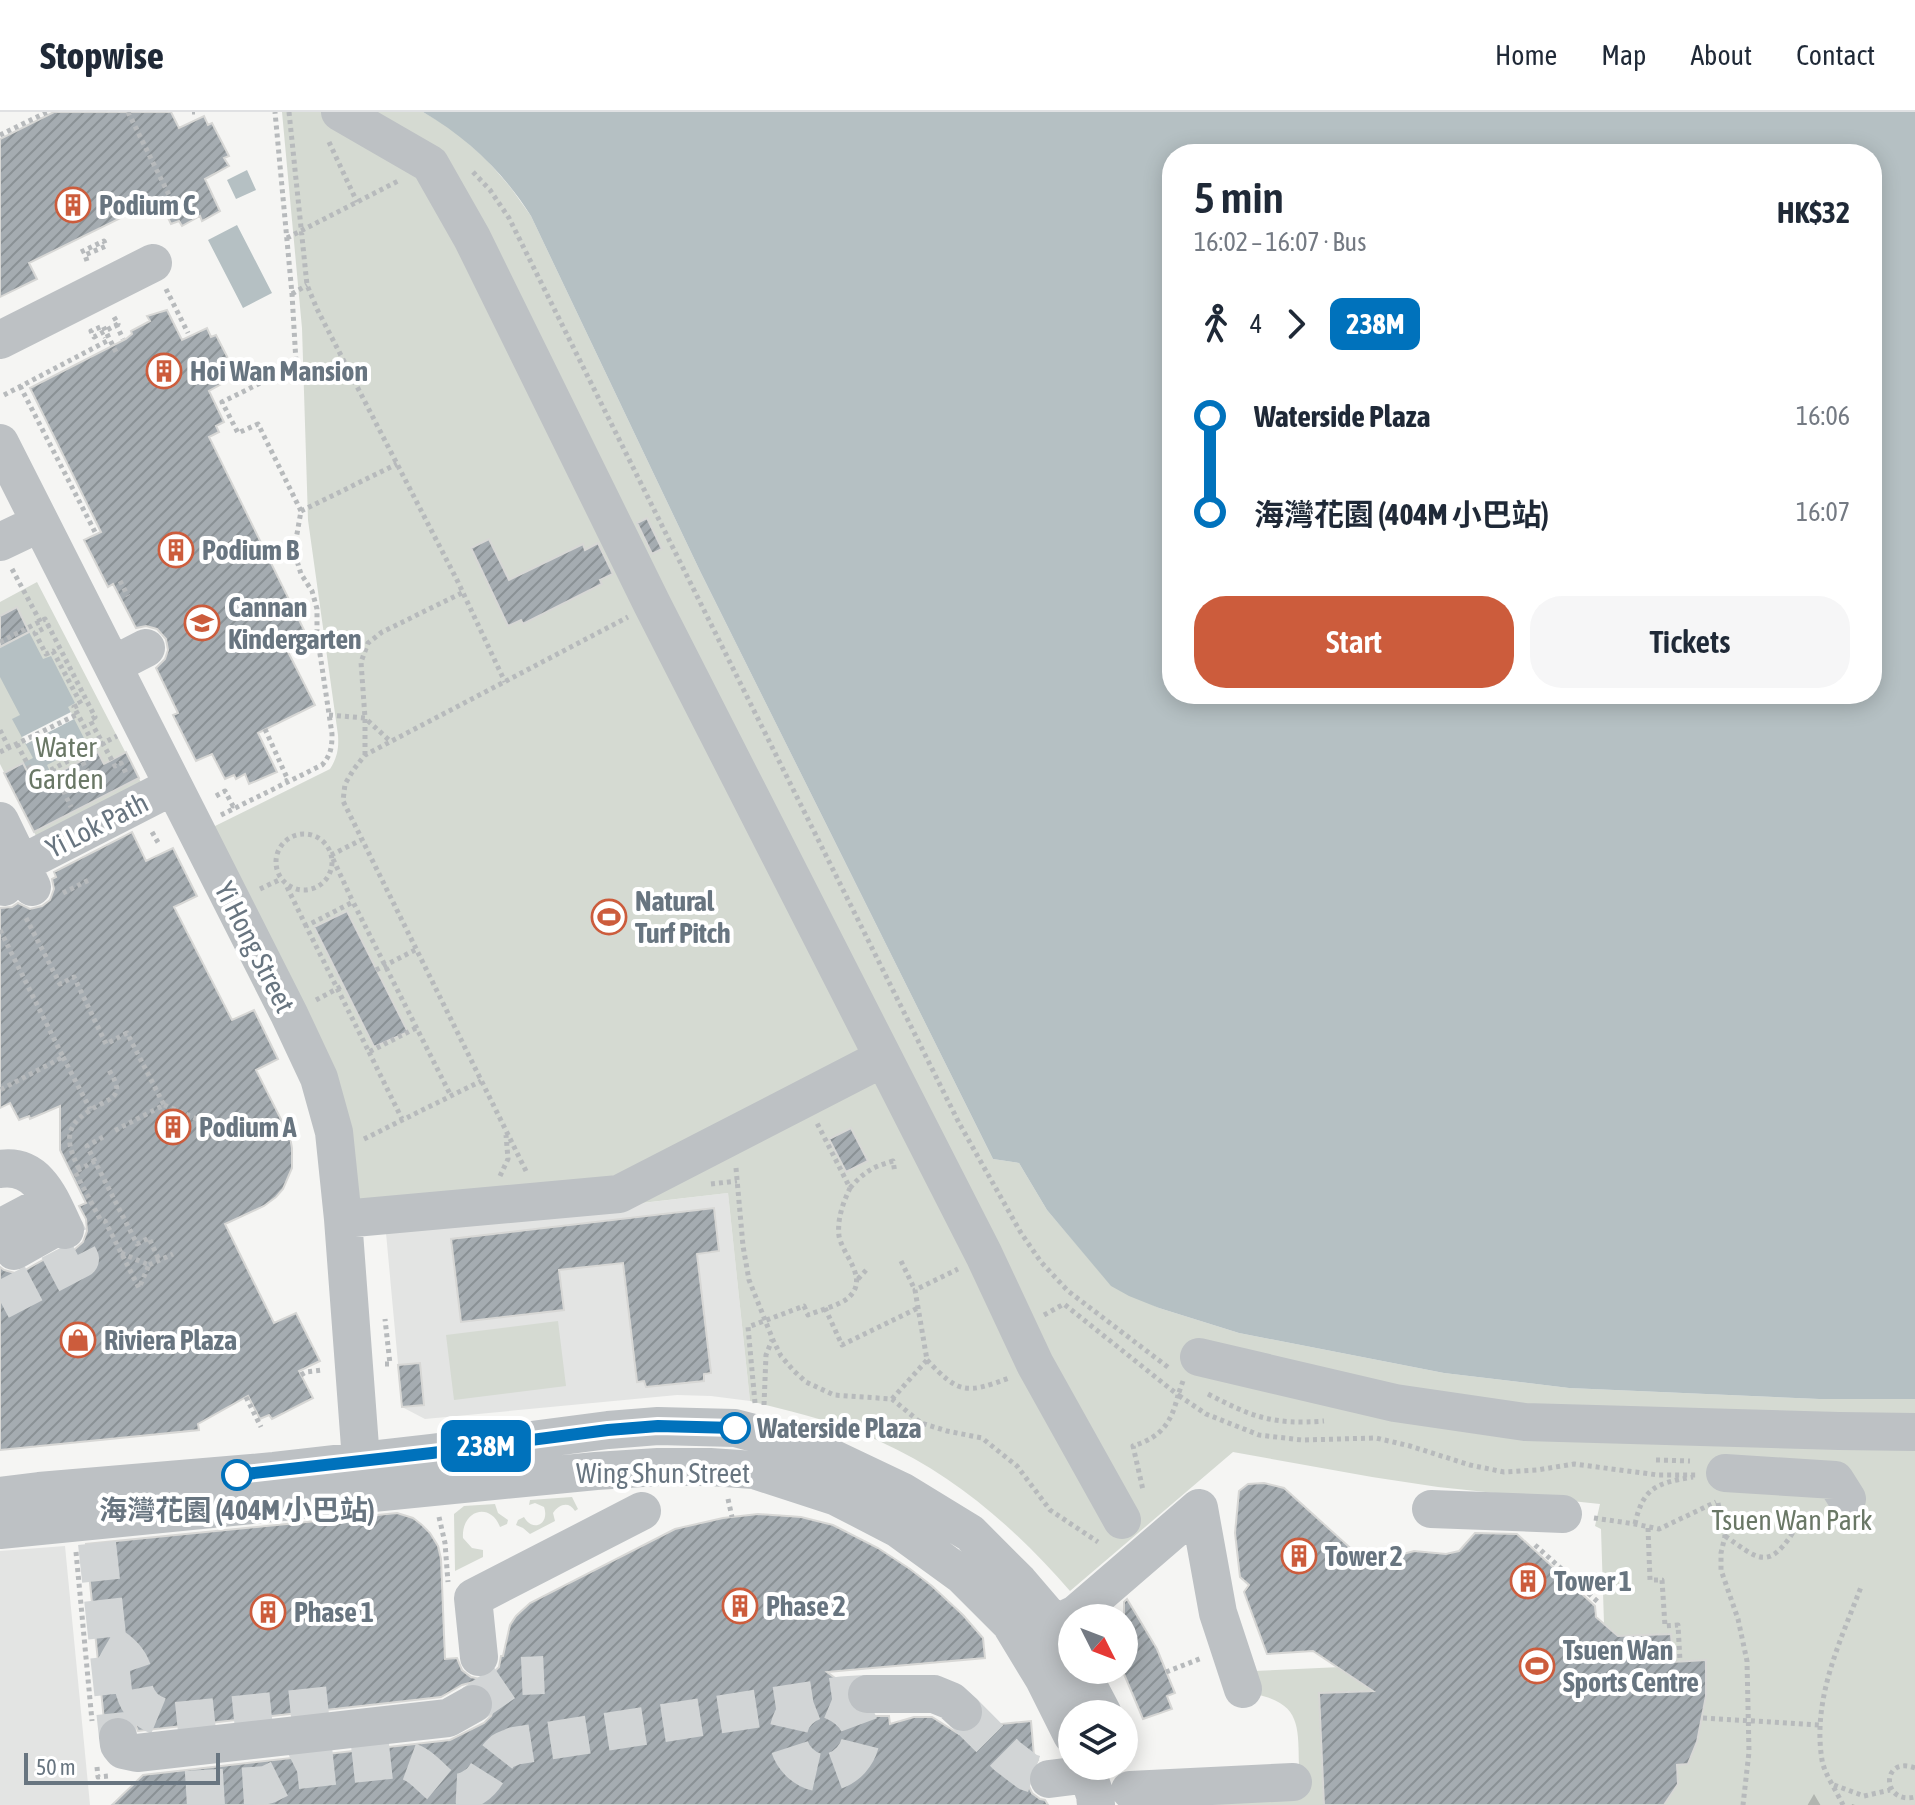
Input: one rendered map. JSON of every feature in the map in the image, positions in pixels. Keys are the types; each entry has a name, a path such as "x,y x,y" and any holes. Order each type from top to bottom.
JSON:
{"street":[{"path":"334,125 447,164 472,238 652,604 984,1255 1035,1364 1122,1520"},
{"path":"2,339 153,263"},
{"name":"Yi Hong Street","path":"0,443 56,514 113,665 189,792 319,1078 334,1132 363,1478"},
{"path":"4,552 56,514"},
{"path":"113,665 146,648"},
{"name":"Yi Lok Path","path":"0,821 26,890 189,792"},
{"path":"343,1219 541,1201 614,1184 732,1136 883,1058"},
{"path":"5,1224 57,1203"},
{"path":"1199,1378 1525,1422 1915,1432"},
{"name":"Wing Shun Street","path":"0,1530 89,1536 608,1430 658,1426 735,1428 823,1454 903,1492 970,1533 1019,1582 1058,1633"},
{"name":"Wing Shun Street","path":"0,1496 363,1478 710,1467 754,1470 837,1497 897,1528 963,1576 1010,1623 1058,1707"},
{"path":"1725,1477 1835,1480 1847,1499"},
{"path":"1088,1604 1199,1508 1218,1613 1243,1689"},
{"path":"1431,1509 1580,1516"},
{"path":"479,1657 473,1598 642,1511"},
{"path":"867,1694 934,1694 951,1701 963,1712"},
{"path":"332,1705 432,1695"},
{"path":"102,1743 119,1745 123,1750 137,1753 448,1718 473,1704"},
{"path":"1049,1779 1109,1784 1293,1782"}],"path":[{"path":"0,135 47,112"},
{"path":"128,112 171,199 161,204"},
{"path":"215,818 322,765 332,748 317,634 317,609 294,551 301,511 258,424 238,433 222,402 293,367 296,362 275,112"},
{"path":"289,112 307,285 505,682"},
{"path":"334,125 357,202"},
{"path":"287,238 357,202 447,164 490,190 509,218 959,1123 1021,1233 1041,1262 1068,1291 1199,1378 1238,1410 1272,1421 1330,1420"},
{"path":"81,252 104,241 106,246 96,250"},
{"path":"153,263 188,333"},
{"path":"292,294 307,285"},
{"path":"4,395 107,341 103,333 94,337 91,331 103,326 116,352"},
{"path":"20,386 96,534"},
{"path":"301,511 397,464"},
{"path":"56,514 79,501"},
{"path":"4,552 43,628"},
{"path":"120,581 128,596"},
{"path":"541,1201 361,840 343,801 345,784 365,755 691,583"},
{"path":"365,755 361,662 368,643 382,632 462,593"},
{"path":"0,642 45,619 95,717 90,720 112,760"},
{"path":"50,624 35,633 46,654 53,651 81,704 74,707 75,715 95,747"},
{"path":"0,752 75,715"},
{"path":"329,715 365,718 390,741"},
{"path":"189,792 226,788 229,795 226,796 218,800 216,796 225,791 233,806 288,780 265,729"},
{"path":"0,730 9,748"},
{"path":"90,736 101,731"},
{"path":"21,742 35,778 125,731"},
{"path":"79,755 96,787"},
{"path":"51,770 69,801"},
{"path":"150,828 159,844"},
{"path":"402,1119 340,987 277,870 275,861 278,852 290,838 316,836 324,842 451,1096"},
{"path":"332,856 361,840"},
{"path":"286,885 306,891 323,884 329,876 332,856"},
{"path":"91,879 26,890 60,984 74,977 106,1044 127,1033 164,1105 214,1126"},
{"path":"252,893 281,879"},
{"path":"306,926 353,902"},
{"path":"0,930 91,1109"},
{"path":"376,970 417,949"},
{"path":"312,1002 340,987"},
{"path":"87,1026 95,1022"},
{"path":"369,1052 416,1028"},
{"path":"0,1090 63,1057"},
{"path":"79,1169 69,1149 70,1134 83,1113 112,1098 116,1092 116,1084 108,1068"},
{"path":"353,1144 481,1081"},
{"path":"114,1131 164,1105"},
{"path":"822,1132 850,1188"},
{"path":"732,1136 749,1280 781,1356 806,1382 834,1395 892,1399 921,1423 982,1438 1017,1466 1050,1510 1097,1542 1145,1501 1133,1446 1151,1441 1165,1427 1178,1395 1064,1304 1019,1329"},
{"path":"103,1137 87,1146 137,1244 149,1238 159,1260"},
{"path":"95,1161 75,1172 57,1203 105,1221 139,1288 149,1265 173,1254"},
{"path":"858,1280 843,1250 839,1234 843,1202 850,1188 874,1166 893,1161 895,1173"},
{"path":"121,1253 149,1265"},
{"path":"915,1290 984,1255"},
{"path":"901,1261 915,1290 927,1360 944,1378 958,1387 984,1387 1035,1364"},
{"path":"755,1403 748,1327 804,1306 808,1315 847,1299 868,1268"},
{"path":"825,1308 842,1345 918,1308"},
{"path":"764,1405 766,1355 773,1340"},
{"path":"892,1399 927,1360"},
{"path":"252,1416 254,1414 248,1403 261,1427"},
{"path":"1645,1457 1725,1477 1788,1507 1792,1534 1772,1557 1757,1557 1725,1536"},
{"path":"1635,1524 1642,1499 1654,1488 1686,1478 1725,1477"},
{"path":"1580,1516 1659,1529 1725,1477"},
{"path":"728,1499 732,1517"},
{"path":"437,1504 445,1543 449,1594 473,1598"},
{"path":"1511,1512 1535,1544 1598,1602"},
{"path":"1648,1528 1650,1580 1662,1580 1665,1626 1678,1625 1680,1661"},
{"path":"89,1536 102,1743 98,1777 113,1776"},
{"path":"1843,1805 1822,1763 1820,1709 1831,1665 1861,1587"},
{"path":"1703,1718 1820,1725"},
{"path":"1915,1768 1906,1765 1895,1769 1889,1779 1890,1790 1898,1798 1907,1802 1915,1797"},
{"path":"1834,1785 1864,1796 1890,1790"}],"shaded area":[{"path":"423,112 1915,112 1915,1399 1819,1399 1569,1388 1444,1373 1239,1333 1159,1308 1111,1286 1047,1210 1019,1163 993,1159 700,571 531,216 509,185 455,133"},
{"path":"247,170 256,190 236,199 227,180"},
{"path":"237,225 272,293 243,308 208,240"},
{"path":"29,632 43,659 51,656 75,703 68,707 87,744 47,765 52,776 34,785 23,763 33,758 12,719 20,715 0,677 0,647"},
{"path":"728,1193 750,1401 677,1395 425,1419 402,1407 386,1233"},
{"path":"65,1546 90,1805 0,1805 0,1551"}],"green space":[{"name":"Tsuen Wan Park","path":"282,112 423,112 452,129 486,159 531,216 700,571 993,1159 1019,1163 1047,1210 1111,1285 1159,1308 1239,1333 1444,1373 1569,1388 1819,1399 1915,1399 1915,1805 1162,1805 1299,1766 1294,1718 1281,1703 1254,1694 1254,1671 1605,1655 1601,1529 1595,1526 1600,1504 1438,1487 1233,1452 1070,1591 1006,1525 933,1470 848,1428 750,1401 728,1193 358,1236 213,827 330,769 338,749 308,520 302,328"},
{"name":"Water Garden","path":"37,582 145,790 40,844 0,764 0,602"},
{"path":"558,1321 566,1386 454,1400 446,1335"},
{"path":"572,1497 578,1509 575,1511 570,1506 561,1506 553,1513 555,1521 530,1534 516,1525 524,1517 532,1525 543,1522 544,1507 535,1503 529,1505 530,1500"},
{"path":"495,1504 498,1513 508,1520 507,1524 500,1527 490,1514 483,1512 471,1516 463,1538 472,1548 483,1550 483,1557 455,1571 454,1514 464,1506"},
{"path":"1820,1792 1855,1805 1779,1805 1784,1800"}],"pier":[{"path":"71,712 74,719 26,744 22,737"}],"building":[{"name":"Podium C","path":"54,112 171,112 179,128 204,116 208,125 212,123 229,156 224,158 229,166 205,179 220,211 202,221 200,216 182,226 179,221 171,224 159,199 29,263 37,279 0,297 0,139"},
{"name":"Podium B","path":"167,310 182,340 207,328 211,337 216,335 233,368 228,371 232,378 209,391 224,422 216,426 219,432 209,437 305,632 283,642 315,705 258,733 277,772 249,784 245,774 236,779 234,775 225,779 212,754 196,761 173,715 178,713 156,668 165,659 168,650 166,639 157,629 146,626 136,628 113,584 108,587 84,540 101,532 30,388 126,339 132,334 131,331 150,321 147,316"},
{"path":"647,518 662,549 652,554 637,523"},
{"path":"489,539 509,580 583,544 585,550 598,543 613,574 600,580 602,584 523,624 521,620 508,626 471,548"},
{"path":"17,607 29,632 0,647 0,616"},
{"path":"98,752 104,764 126,752 139,778 34,832 4,773 23,763 34,785"},
{"name":"Podium A","path":"132,832 146,861 173,848 197,896 174,907 232,1020 254,1010 278,1059 256,1070 290,1137 292,1168 276,1197 225,1224 274,1323 296,1313 320,1361 299,1371 313,1398 272,1419 269,1415 260,1419 248,1396 198,1424 199,1430 0,1450 0,1267 15,1273 59,1251 74,1250 83,1242 87,1231 86,1219 79,1206 86,1203 60,1150 60,1106 30,1119 29,1116 19,1120 10,1103 0,1108 0,908 18,903 30,909 42,906 50,900 54,889 54,872"},
{"path":"347,911 408,1032 374,1047 314,927"},
{"path":"851,1128 868,1161 846,1172 829,1139"},
{"path":"714,1208 719,1251 697,1254 711,1373 704,1374 704,1381 646,1387 644,1381 637,1382 623,1263 559,1270 564,1310 461,1322 451,1239"},
{"path":"420,1363 424,1405 402,1407 398,1365"},
{"path":"1264,1483 1284,1488 1366,1559 1378,1561 1414,1551 1446,1554 1459,1551 1475,1533 1517,1534 1595,1606 1596,1617 1618,1636 1671,1634 1673,1662 1706,1660 1706,1696 1697,1742 1688,1764 1677,1765 1678,1784 1664,1805 1324,1805 1319,1693 1373,1691 1313,1651 1267,1654 1244,1592 1249,1585 1240,1577 1235,1533 1239,1491 1248,1484"},
{"path":"397,1513 413,1518 422,1525 438,1546 445,1659 457,1658 462,1670 480,1679 491,1675 499,1667 510,1625 530,1603 675,1529 758,1514 801,1517 833,1525 878,1548 932,1586 983,1638 985,1658 827,1672 847,1687 845,1695 848,1706 866,1716 889,1716 890,1724 914,1717 932,1717 959,1734 970,1733 982,1721 982,1726 1031,1721 1034,1756 1038,1760 1029,1770 1027,1782 1032,1793 1048,1805 112,1805 143,1775 450,1740 484,1723 491,1716 495,1704 492,1693 484,1685 473,1682 441,1697 138,1731 135,1723 126,1717 115,1715 104,1720 86,1544"},
{"path":"1138,1617 1157,1649 1175,1693 1167,1696 1172,1709 1143,1719 1138,1700 1135,1700 1128,1684 1138,1684"}],"tunnel":[{"path":"0,1301 80,1259 65,1230"},
{"path":"97,1543 118,1737"},
{"path":"107,1643 129,1663 141,1704 169,1720 332,1705"},
{"path":"473,1704 511,1678 544,1675"},
{"path":"186,1790 267,1785 297,1770 398,1759 414,1763 452,1792 466,1791 479,1783 503,1751 514,1746 826,1698 848,1710 859,1724 861,1740 855,1754 844,1766 830,1772 814,1772 793,1755 788,1738 794,1717 801,1709 820,1699 832,1697 844,1695 867,1694"},
{"path":"963,1712 1007,1756 1028,1772 1049,1779"}],"bus line":[{"name":"238M","path":"237,1475 608,1430 658,1426 735,1428"}],"place":[{"name":"Podium C","path":"73,205"},
{"name":"Hoi Wan Mansion","path":"164,371"},
{"name":"Podium B","path":"176,550"},
{"name":"Cannan Kindergarten","path":"202,623"},
{"name":"Natural Turf Pitch","path":"609,917"},
{"name":"Podium A","path":"173,1127"},
{"name":"Riviera Plaza","path":"78,1340"},
{"name":"Waterside Plaza","path":"735,1428"},
{"name":"海灣花園 (404M 小巴站)","path":"237,1475"},
{"name":"Tower 2","path":"1299,1556"},
{"name":"Tower 1","path":"1528,1581"},
{"name":"Phase 2","path":"740,1606"},
{"name":"Phase 1","path":"268,1612"},
{"name":"Tsuen Wan Sports Centre","path":"1537,1666"}]}
